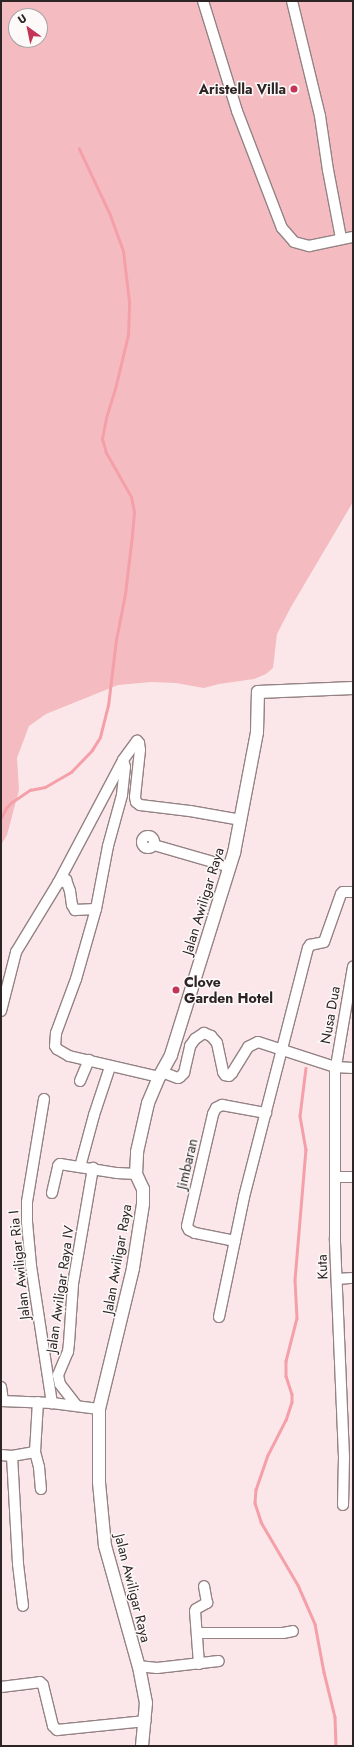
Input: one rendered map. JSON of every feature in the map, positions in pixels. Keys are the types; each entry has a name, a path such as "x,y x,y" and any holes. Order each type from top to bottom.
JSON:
{"street":[{"path":"203,1 237,111 282,228 294,242 309,246 341,238 353,237"},
{"path":"292,1 320,116 328,170 341,238"},
{"name":"Jalan Awiligar Raya","path":"142,1746 146,1721 146,1703 138,1666 105,1546 99,1482 99,1409 133,1268 139,1230 143,1195 141,1183 136,1174 137,1152 144,1118 160,1074 173,1049 234,853 257,732 258,692 353,688"},
{"path":"1,1011 16,952 58,882 123,760 137,741 140,743 140,750 135,797 136,802 140,805 190,811 241,820"},
{"path":"123,760 125,768 122,795 108,846 96,909 76,978 56,1033 54,1042 57,1049 64,1053 110,1067 178,1078 184,1074 190,1046 194,1040 204,1034 211,1036 217,1043 223,1072 225,1075 229,1076 248,1047 254,1043 263,1043 335,1068 353,1068"},
{"path":"154,845 230,867"},
{"path":"58,882 65,879 68,882 72,905 75,910 96,909"},
{"path":"219,1317 235,1241 308,948 310,945 324,942 341,894 343,892 353,892"},
{"name":"Nusa Dua","path":"335,1068 353,967"},
{"path":"80,1081 89,1060"},
{"path":"80,1167 94,1115 110,1067"},
{"name":"Kuta","path":"335,1068 335,1238 348,1462 343,1505"},
{"name":"Jalan Awiligar Ria I","path":"44,1099 27,1202 26,1222 31,1266 52,1403"},
{"name":"Jimbaran","path":"235,1241 195,1233 189,1230 187,1226 213,1114 216,1108 222,1105 266,1113"},
{"path":"52,1193 59,1165 136,1174"},
{"name":"Jalan Awiligar Raya IV","path":"77,1406 60,1384 58,1375 68,1352 70,1343 73,1284 93,1168"},
{"path":"336,1178 353,1177"},
{"path":"337,1278 353,1278"},
{"path":"1,1387 2,1401 52,1403 99,1409"},
{"path":"38,1402 35,1452 39,1467 41,1489"},
{"path":"1,1455 12,1456 35,1452"},
{"path":"12,1456 18,1564 23,1606"},
{"path":"199,1664 198,1633 195,1611 196,1608 207,1603 204,1586"},
{"path":"198,1633 284,1633 293,1630"},
{"path":"138,1666 157,1668 219,1661"},
{"path":"1,1687 40,1682 53,1726 57,1730 146,1721"}],"shaded area":[{"path":"1,1 353,1 353,502 291,607 277,634 273,668 266,674 254,679 219,684 204,688 176,683 151,682 118,685 46,714 29,726 17,758 19,790 7,835 1,845"}],"waterway":[{"path":"1,818 6,808 12,802 30,790 45,787 71,772 92,750 100,737 108,706 116,640 125,594 132,535 134,512 131,497 106,453 102,439 106,418 115,389 128,335 129,302 123,251 110,215 79,149"},
{"path":"306,1068 300,1116 306,1149 295,1280 297,1318 286,1361 286,1376 292,1394 292,1402 286,1420 268,1455 256,1489 255,1503 261,1522 298,1585 315,1624 324,1672 335,1717 336,1746"}],"place":[{"name":"Aristella Villa","path":"294,89"},
{"name":"Clove Garden Hotel","path":"176,990"}]}
